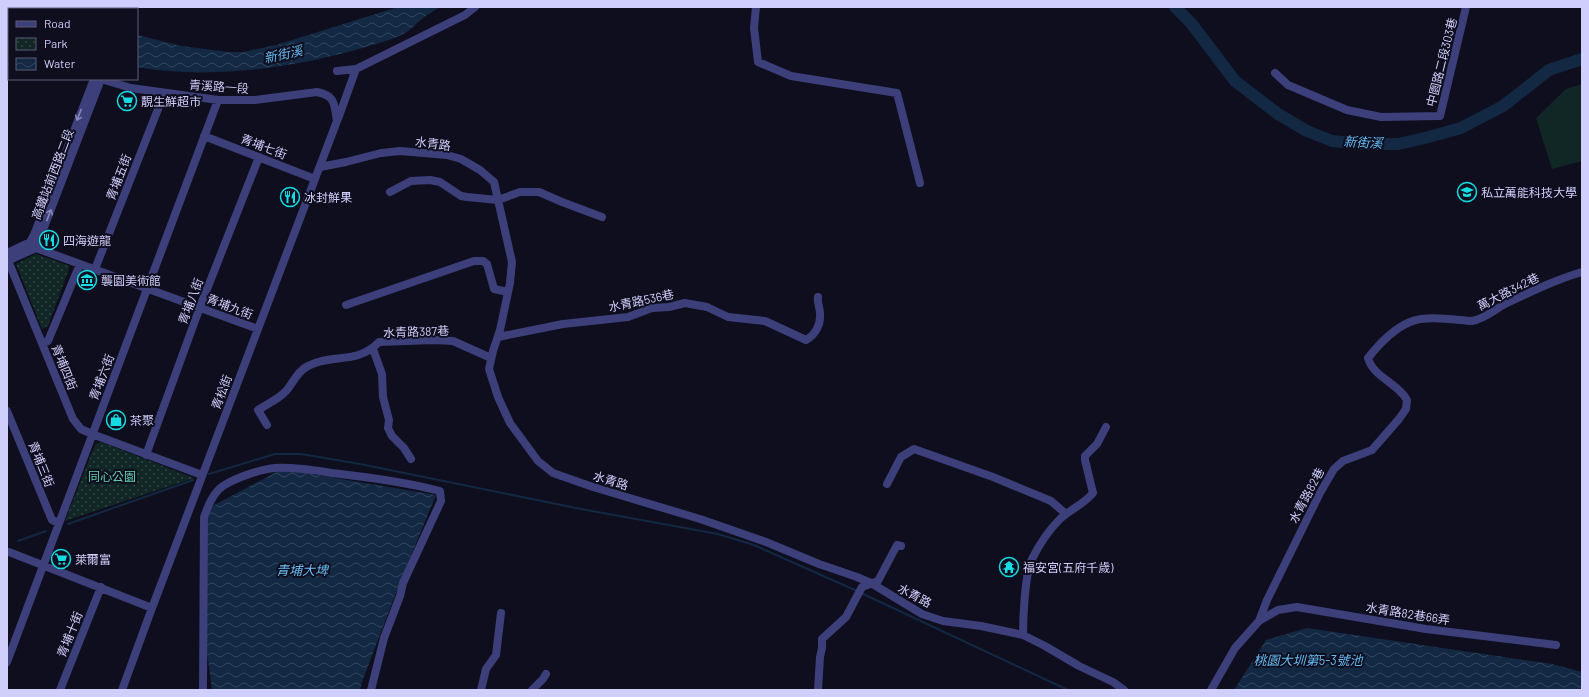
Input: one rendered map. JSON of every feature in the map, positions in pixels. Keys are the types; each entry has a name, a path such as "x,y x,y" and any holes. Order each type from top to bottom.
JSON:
{"street":[{"path":"338,72 356,69 464,15 475,7"},
{"path":"756,7 754,28 758,62 791,76 897,94 920,183"},
{"name":"中園路二段303巷","path":"1275,73 1288,85 1347,110 1381,117 1440,116 1466,7"},
{"path":"337,120 356,69"},
{"name":"高鐵站前西路二段","path":"7,258 30,242 34,235 94,80"},
{"name":"高鐵站前西路二段","path":"36,248 101,80"},
{"name":"青溪路一段","path":"104,80 131,88 164,94 218,100 255,100 317,92 327,94 334,102"},
{"name":"青埔五街","path":"95,269 164,94"},
{"name":"青埔六街","path":"7,662 218,100"},
{"name":"青松街","path":"122,690 337,120 334,102"},
{"name":"青埔七街","path":"204,136 315,179"},
{"name":"水青路","path":"320,167 380,153 400,151 447,155 460,159 480,170 494,182 512,262 508,292 489,369 498,397 510,423 538,461 553,473 593,488 700,519 759,540 819,564 856,576 871,583 922,614 943,621 981,626 1023,635 1079,666 1113,682 1124,690"},
{"name":"青埔八街","path":"146,455 200,307 259,157"},
{"path":"390,192 410,181 430,180 440,182 461,196 498,200 520,192 539,192 602,217"},
{"path":"7,258 36,248"},
{"name":"青埔九街","path":"36,248 258,329"},
{"name":"青埔四街","path":"7,258 73,419 81,429 146,455 202,475"},
{"path":"346,305 474,261 483,261 487,264 494,289 508,292"},
{"path":"43,344 48,341 80,264"},
{"name":"萬大路342巷","path":"1379,344 1410,322 1423,319 1472,322 1478,320 1540,287 1582,272"},
{"name":"水青路536巷","path":"498,337 563,324 628,317 652,308 669,307 685,303 707,307 728,317 765,321 806,340 813,336 820,323 818,297"},
{"name":"水青路387巷","path":"267,425 258,410 286,392 300,371 308,365 326,360 356,357 373,349 379,342 434,340 453,341 491,358"},
{"name":"水青路82巷","path":"1211,690 1235,648 1259,621 1267,600 1309,514 1334,469 1343,461 1372,450 1406,409 1407,400 1403,392 1370,366 1368,358 1379,344"},
{"path":"373,349 382,374 383,397 389,420 388,428 392,436 404,448 411,459"},
{"name":"青埔三街","path":"7,411 52,520 59,523"},
{"path":"1023,635 1026,586 1032,560 1052,527 1066,514 1086,501 1093,492 1085,456 1096,444 1106,427"},
{"path":"887,484 901,457 914,449 993,477 1051,501 1066,514"},
{"path":"203,690 204,517 210,502 222,487 240,478 260,471 273,468 291,467 366,477 440,491 441,501 403,583 400,596 384,638 371,690"},
{"path":"818,690 822,639 846,617 862,587 878,581 895,548 897,545 901,546"},
{"path":"8,551 152,608"},
{"name":"青埔十街","path":"60,690 101,587"},
{"name":"水青路82巷66弄","path":"1259,621 1278,610 1297,607 1426,629 1556,645"},
{"path":"481,690 486,669 496,656 501,613"},
{"path":"532,690 546,674"}],"green space":[{"path":"1582,84 1582,161 1552,169 1536,118 1566,89"},
{"path":"36,254 70,266 48,326 42,329 16,264"},
{"name":"同心公園","path":"101,442 194,478 65,521 92,452 96,444"}],"water":[{"name":"新街溪","path":"398,7 440,7 424,17 406,33 366,47 311,61 252,70 223,72 165,71 138,67 138,35 182,46 228,52 243,52 276,45"},
{"name":"青埔大埤","path":"282,469 436,495 399,585 360,690 212,690 207,652 207,509"},
{"name":"桃園大圳第5-3號池","path":"1307,628 1552,664 1582,672 1582,690 1234,690 1266,640"}],"waterway":[{"name":"新街溪","path":"1175,7 1191,23 1235,81 1278,114 1307,131 1332,141 1365,144 1398,144 1461,128 1503,106 1549,70 1582,59"},
{"path":"209,474 275,454 301,454 360,464 581,509 718,534 754,545 857,591"},
{"path":"68,524 193,480"},
{"path":"18,541 46,531"},
{"path":"861,593 1068,690"}],"place":[{"name":"靚生鮮超市","path":"127,101"},
{"name":"私立萬能科技大學","path":"1467,192"},
{"name":"冰封鮮果","path":"290,197"},
{"name":"四海遊龍","path":"49,240"},
{"name":"襲園美術館","path":"87,280"},
{"name":"茶聚","path":"116,420"},
{"name":"萊爾富","path":"61,559"},
{"name":"福安宮(五府千歲)","path":"1009,567"}]}
